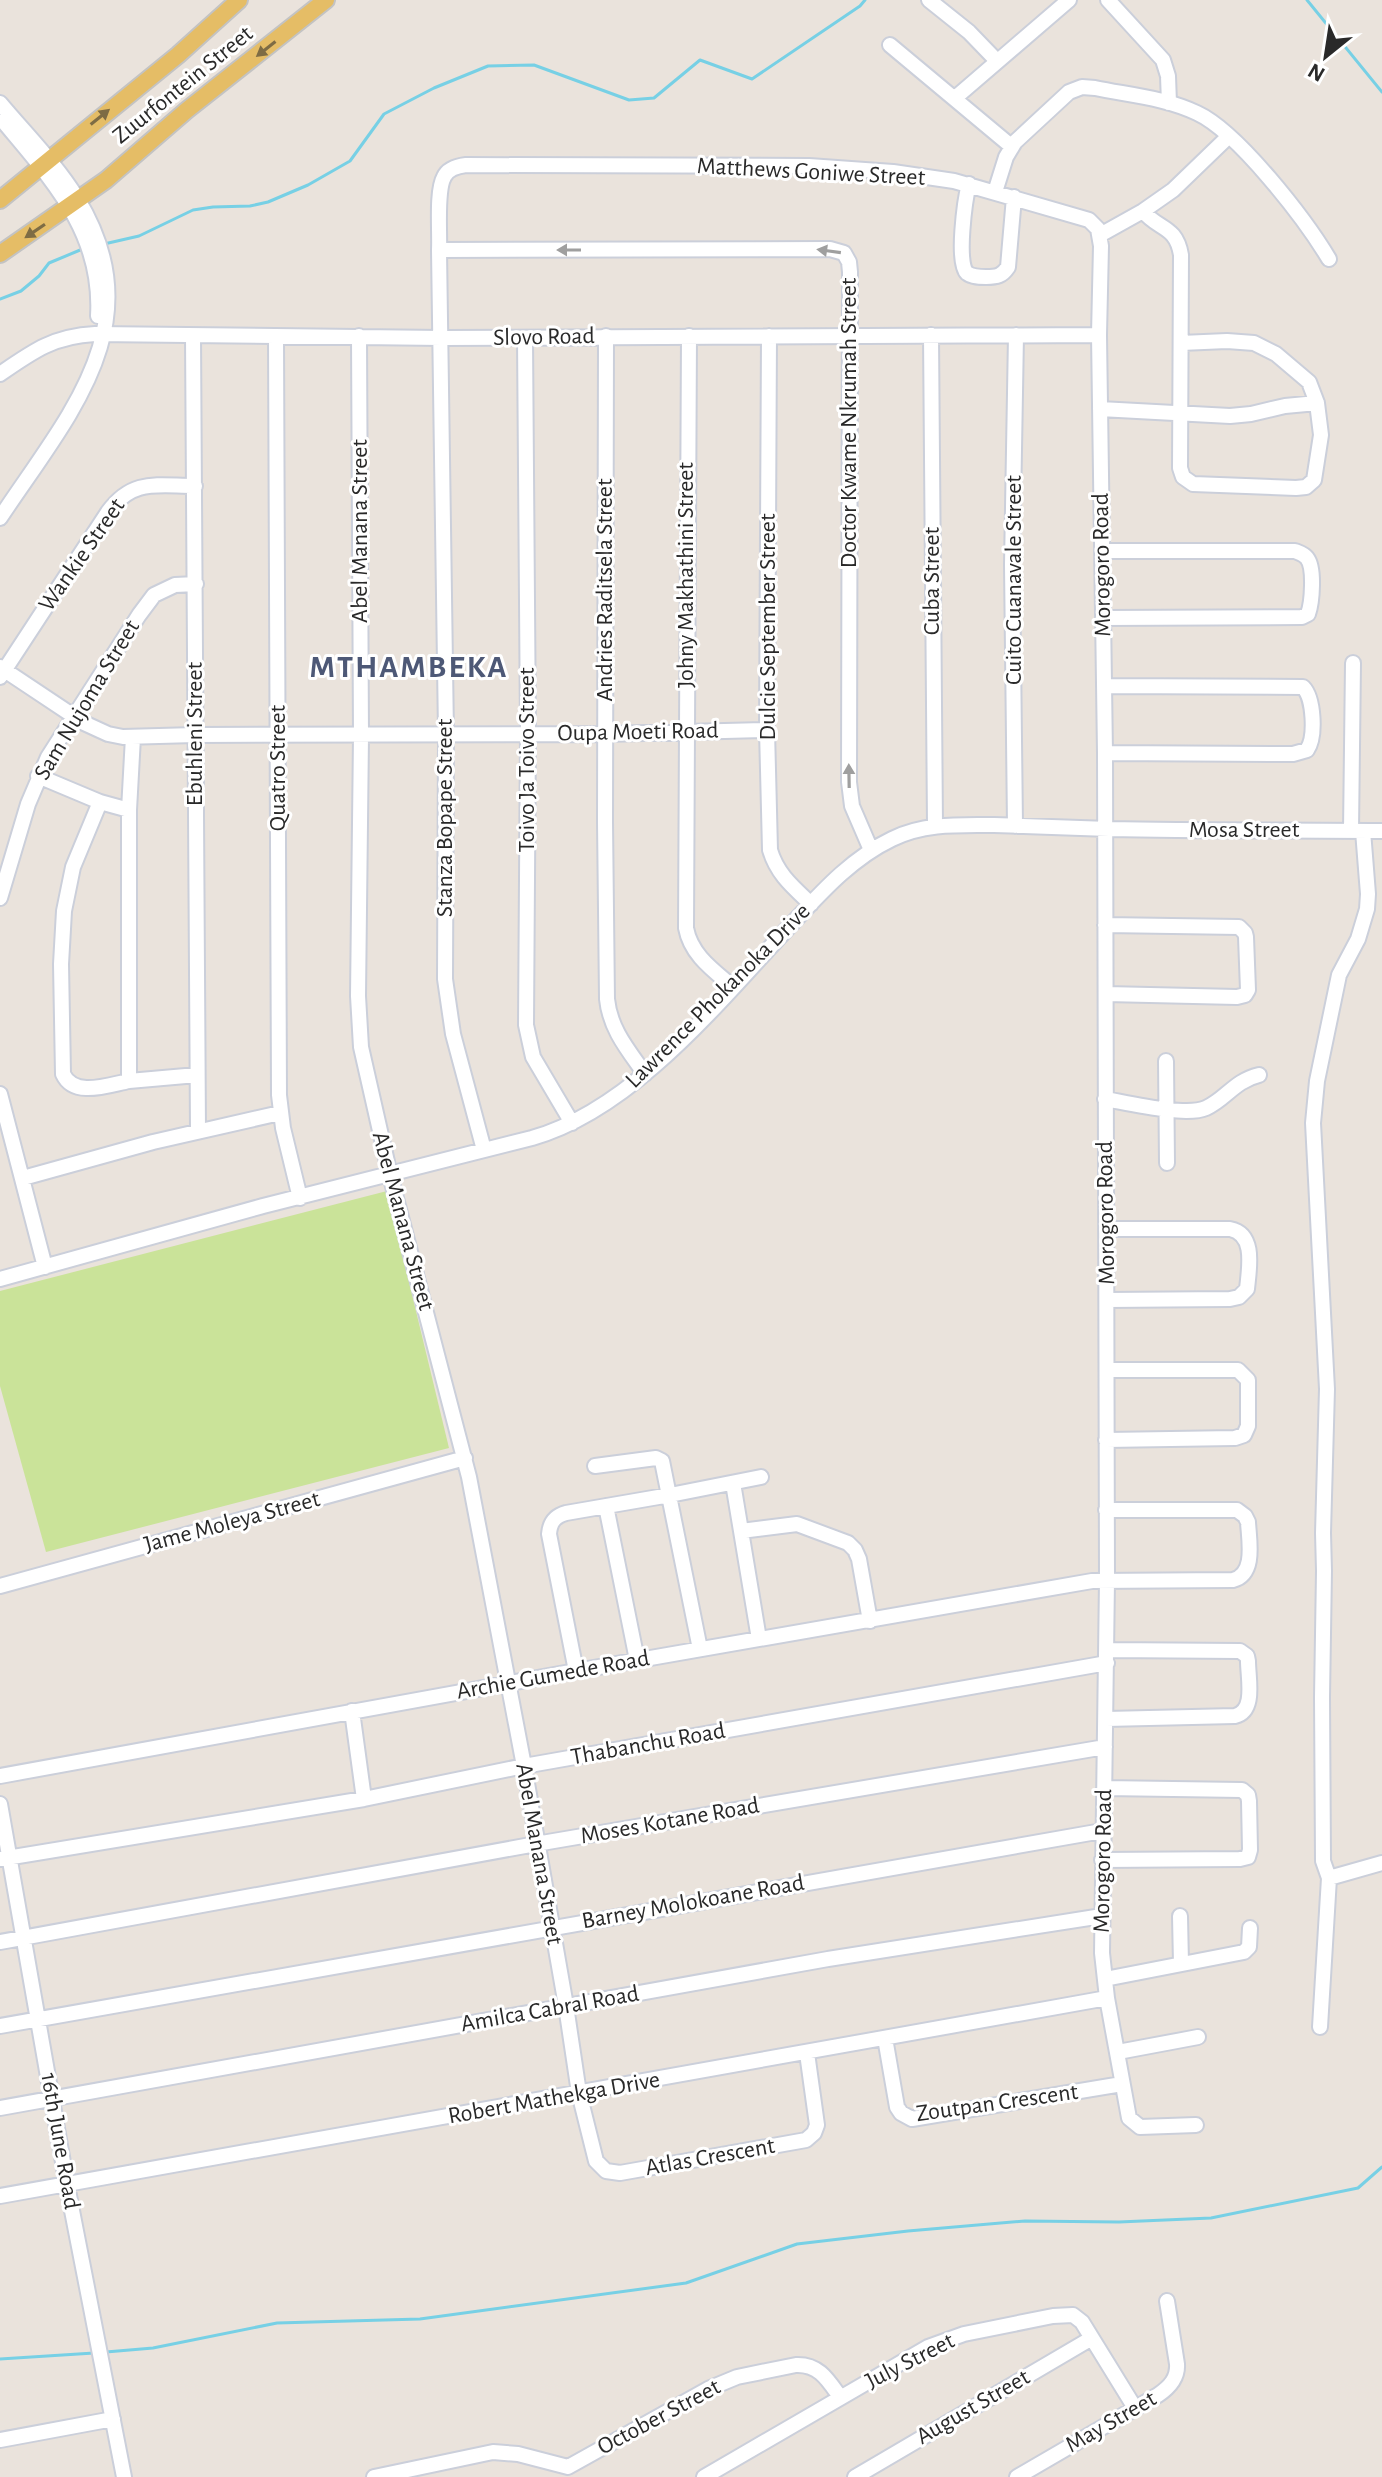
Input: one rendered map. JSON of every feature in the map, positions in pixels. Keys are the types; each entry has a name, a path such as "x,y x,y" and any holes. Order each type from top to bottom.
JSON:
{"main road":[{"name":"Zuurfontein Street","path":"0,200 178,55 239,0"},
{"name":"Zuurfontein Street","path":"0,254 106,180 187,110 326,0"}],"street":[{"path":"929,0 997,61"},
{"path":"955,98 1069,0"},
{"path":"1108,0 1163,60 1168,76 1169,103"},
{"path":"890,45 1011,146"},
{"path":"995,192 1011,146 1062,98 1076,89 1095,88 1169,103 1199,114 1229,136 1299,217 1329,259"},
{"path":"0,103 74,204 86,227 100,270 100,334 93,346 95,356 85,385 0,518"},
{"path":"0,118 44,163"},
{"path":"1100,235 1143,211 1188,177 1229,136"},
{"name":"Matthews Goniwe Street","path":"444,176 450,169 466,165 809,166 918,175 969,184 1082,217 1094,225 1100,235"},
{"name":"Stanza Bopape Street","path":"444,176 440,191 439,250 446,734 445,958 453,1034 484,1150"},
{"path":"969,184 964,205 962,262 972,276 1001,275 1008,267 1014,197"},
{"path":"1143,211 1148,218 1172,232 1182,262 1180,413 1180,468 1183,477 1193,484 1296,488 1306,487 1314,480 1320,441 1317,403 1309,382 1267,348 1241,342 1181,343"},
{"name":"Morogoro Road","path":"1100,235 1107,1229 1107,1656 1102,1953 1129,2118 1137,2126 1196,2125"},
{"name":"Doctor Kwame Nkrumah Street","path":"439,250 837,250 844,253 849,262 849,782 852,806 871,850"},
{"name":"Slovo Road","path":"0,374 40,347 71,336 100,334 442,338 1099,335"},
{"name":"Cuba Street","path":"931,335 935,826"},
{"name":"Cuito Cuanavale Street","path":"1015,826 1012,565 1016,335"},
{"name":"Ebuhleni Street","path":"193,336 198,1131"},
{"name":"Quatro Street","path":"276,336 280,1113 300,1198"},
{"name":"Abel Manana Street","path":"359,336 359,1028 367,1080 390,1175 465,1458 524,1766 579,2093"},
{"name":"Andries Raditsela Street","path":"606,336 605,734 609,1011 621,1040 645,1074"},
{"name":"Johny Makhathini Street","path":"689,336 685,917 687,938 696,953 733,987"},
{"name":"Dulcie September Street","path":"769,336 767,730 770,850 782,875 811,904"},
{"name":"Toivo Ja Toivo Street","path":"525,338 528,733 526,1025 533,1057 572,1123"},
{"path":"1100,409 1242,415 1317,403"},
{"name":"Wankie Street","path":"1,671 120,497 141,487 195,486"},
{"path":"1102,551 1295,551 1308,559 1311,581 1310,610 1306,617 1103,618"},
{"name":"Sam Nujoma Street","path":"0,898 38,776 73,716 154,595 175,585 196,584"},
{"path":"1320,2027 1329,1878 1323,1861 1322,1697 1327,1389 1313,1123 1317,1081 1339,975 1364,923 1367,909 1368,894 1357,831 1353,663"},
{"name":"Oupa Moeti Road","path":"1,671 108,734 133,737 767,730"},
{"path":"1104,686 1303,687 1311,698 1312,739 1307,750 1293,754 1105,753"},
{"path":"129,1081 129,810 133,737"},
{"path":"38,776 100,802 129,810"},
{"path":"100,802 73,867 64,911 62,1066 66,1080 76,1087 90,1087 197,1075"},
{"name":"Lawrence Phokanoka Drive","path":"0,1279 263,1206 546,1134 572,1123 645,1074 842,872 871,850 896,837 935,826 1105,829"},
{"name":"Mosa Street","path":"1105,829 1382,831"},
{"path":"1105,925 1239,927 1246,937 1248,990 1245,995 1237,997 1106,994"},
{"path":"1166,1061 1167,1163"},
{"path":"1105,1099 1194,1112 1203,1110 1237,1083 1259,1075"},
{"path":"0,1094 45,1267"},
{"path":"23,1178 198,1131 280,1113"},
{"path":"1107,1229 1230,1229 1245,1236 1248,1247 1247,1289 1239,1297 1107,1300"},
{"path":"1106,1440 1235,1438 1244,1435 1248,1426 1248,1380 1238,1370 1107,1370"},
{"name":"Jame Moleya Street","path":"0,1586 465,1458"},
{"path":"595,1466 659,1458 662,1462 700,1649"},
{"path":"576,1671 549,1534 556,1517 761,1477"},
{"path":"733,1483 759,1639"},
{"path":"606,1506 637,1660"},
{"name":"Archie Gumede Road","path":"0,1776 637,1660 1107,1580 1237,1579 1248,1568 1249,1526 1245,1516 1234,1509 1106,1510"},
{"path":"741,1531 797,1524 848,1543 859,1559 870,1621"},
{"name":"Thabanchu Road","path":"5,1858 364,1799 1107,1656 1240,1651 1247,1656 1249,1706 1242,1715 1106,1719"},
{"path":"352,1711 364,1799"},
{"name":"Moses Kotane Road","path":"0,1942 536,1844 1105,1747"},
{"path":"1102,1860 1240,1859 1248,1857 1250,1850 1248,1798 1242,1790 1104,1788"},
{"name":"16th June Road","path":"0,1804 5,1858 24,1938 67,2185 124,2477"},
{"name":"Barney Molokoane Road","path":"0,2026 1102,1831"},
{"path":"1329,1878 1382,1863"},
{"name":"Amilca Cabral Road","path":"0,2108 828,1959 1102,1916"},
{"path":"1180,1916 1181,1964"},
{"path":"1105,1979 1244,1952 1249,1947 1250,1928"},
{"name":"Robert Mathekga Drive","path":"0,2196 1107,1998"},
{"path":"1118,2052 1198,2037"},
{"name":"Zoutpan Crescent","path":"885,2038 897,2107 912,2119 1122,2084"},
{"name":"Atlas Crescent","path":"579,2093 596,2161 611,2173 802,2141 812,2136 817,2125 807,2053"},
{"name":"May Street","path":"1017,2477 1166,2389 1175,2377 1177,2364 1167,2301"},
{"name":"July Street","path":"704,2477 920,2351 964,2334 1069,2314 1078,2318 1135,2408"},
{"name":"August Street","path":"855,2477 1092,2338"},
{"name":"October Street","path":"374,2477 493,2452 518,2454 569,2472 687,2399 737,2377 796,2365 810,2366 823,2374 840,2397"},
{"path":"0,2440 113,2419"}],"green space":[{"path":"387,1191 449,1448 46,1552 0,1386 0,1291"}],"waterway":[{"path":"104,244 139,236 193,210 250,206 308,185 350,161 384,114 434,88 488,66 534,65 629,100 654,98 700,60 752,79 865,0"},
{"path":"1307,0 1382,92"},
{"path":"0,299 21,291 49,263 85,248"},
{"path":"106,2352 153,2348 277,2323 420,2319 686,2283 797,2244 1025,2221 1119,2222 1211,2218 1358,2188 1382,2167"},
{"path":"0,2359 94,2353"}],"district":[{"name":"MTHAMBEKA","path":"409,667"}]}
